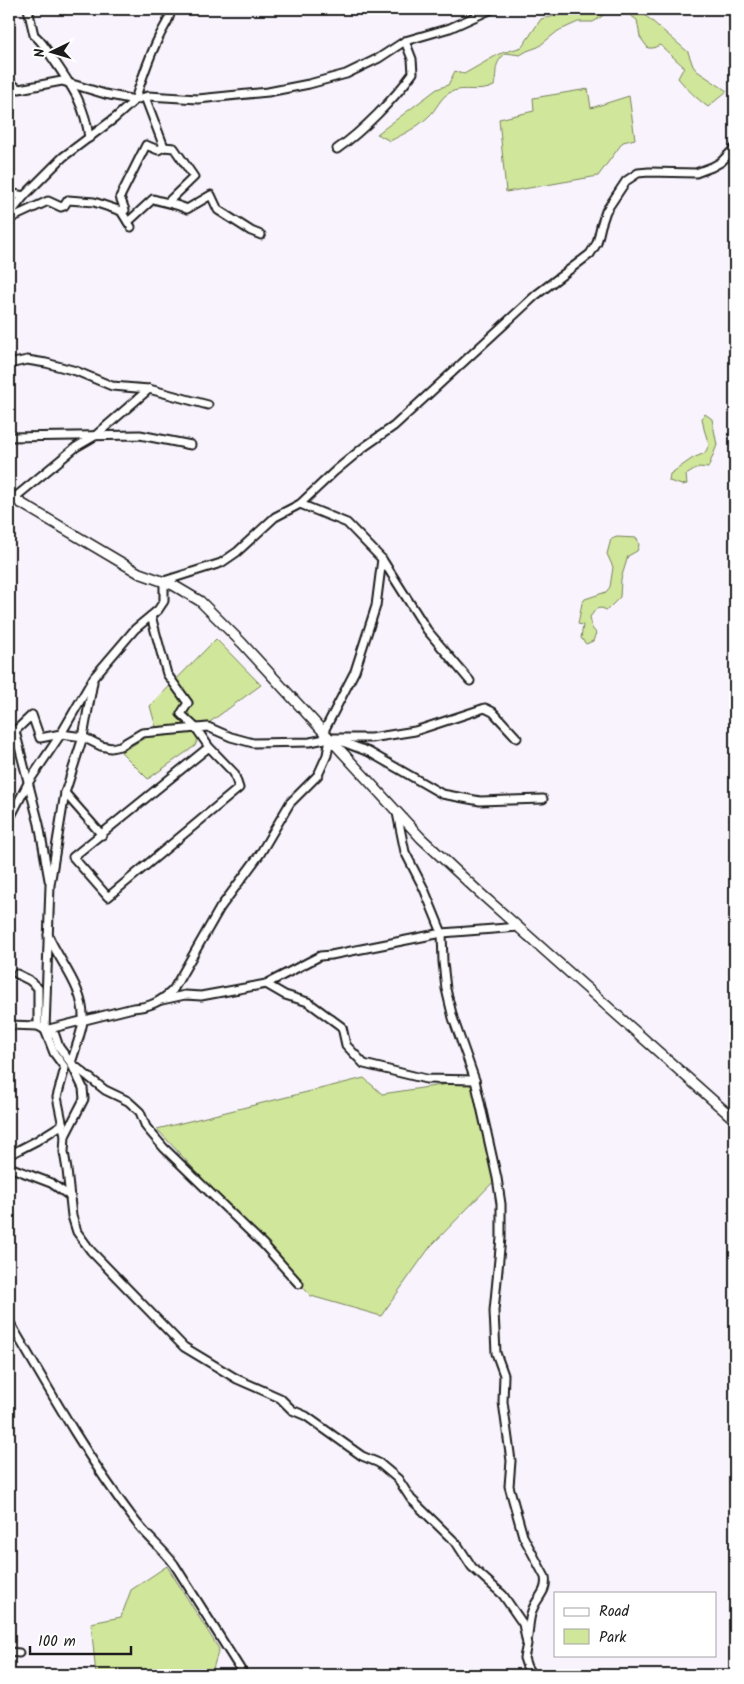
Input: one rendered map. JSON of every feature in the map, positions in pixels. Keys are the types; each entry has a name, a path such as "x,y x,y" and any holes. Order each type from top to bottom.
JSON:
{"street":[{"path":"28,9 34,35 41,40 81,103 89,138"},
{"path":"135,100 156,43 171,18 171,9"},
{"path":"9,217 24,196 63,157 115,118 135,100 145,97 198,99 268,92 309,84 346,74 379,58 405,41 450,28 492,9"},
{"path":"337,149 351,140 378,113 413,73 412,59 405,41"},
{"path":"9,82 19,89 62,81 135,100"},
{"path":"145,97 164,147"},
{"path":"168,202 194,177 174,148 164,147 158,150 146,146 120,196 129,225 153,199 168,202 172,202 186,209 212,195 218,210 251,231 261,235"},
{"path":"164,581 221,563 237,552 275,517 300,504 334,471 394,426 536,295 590,254 597,243 606,211 626,181 638,173 696,172 721,162 735,148"},
{"path":"9,193 24,196"},
{"path":"9,217 48,200 61,207 68,200 94,202 123,210 146,205"},
{"path":"9,364 27,360 46,362 76,371 112,386 149,389 208,405"},
{"path":"149,389 95,436 76,447 11,498 139,574 164,581 192,596 218,618 327,734 397,813 460,875 735,1120"},
{"path":"9,437 140,436 191,445"},
{"path":"300,504 347,523 382,559 427,630 470,681"},
{"path":"162,1000 173,990 220,908 260,854 290,803 318,775 327,755 327,734 355,671 376,606 382,559"},
{"path":"9,820 28,782 61,734 94,677 135,629 158,610 164,601 164,581"},
{"path":"151,616 167,674 188,703 182,714 234,773 239,788 108,897 74,858 209,746"},
{"path":"94,677 83,737 65,794 50,885 45,1030 54,1053 65,1068 57,1097 65,1136 64,1152 72,1216 77,1232 92,1251 180,1343 237,1378 280,1398 292,1410 306,1416 362,1456 380,1463 398,1478 411,1499 451,1536 472,1567 503,1595 524,1624 527,1644"},
{"path":"50,885 39,824 12,732 32,715 40,738 61,734 83,737 101,746 111,748 120,746 142,732 208,727 231,737 253,743 310,742 327,734 371,738 415,731 485,708 493,712 517,738"},
{"path":"327,734 369,752 442,794 480,801 543,799"},
{"path":"65,794 102,835"},
{"path":"397,813 405,852 424,889 442,933 442,962 453,1018 475,1080 497,1178 501,1204 501,1238 494,1312 496,1352 504,1375 503,1402 511,1461 509,1486 523,1536 546,1582 541,1596 532,1609 524,1658 532,1675"},
{"path":"45,1030 133,1008 148,1007 162,1000 185,995 201,996 266,984 320,956 442,933 519,927"},
{"path":"48,935 55,952 71,977 79,995 83,1021 71,1063"},
{"path":"17,974 29,980 38,988 38,1026"},
{"path":"266,984 285,995 308,1002 342,1027 346,1045 364,1064 426,1079 475,1080"},
{"path":"9,1025 38,1026 55,1035 59,1047 71,1063 84,1088 84,1099 65,1136"},
{"path":"71,1063 105,1090 128,1101 140,1112 146,1126 164,1148 264,1245 299,1284"},
{"path":"9,1155 63,1124"},
{"path":"9,1167 51,1183 71,1197"},
{"path":"9,1320 84,1447 134,1520 174,1564 244,1675"},
{"path":"9,1652 19,1653"}],"green space":[{"path":"589,9 610,9 593,22 578,22 558,31 538,47 520,55 506,53 497,65 494,86 449,93 425,120 390,141 377,134 437,89 448,85 455,71 464,74 499,54 522,47 541,19"},
{"path":"621,9 638,9 688,52 697,71 727,91 708,107 678,78 684,67 660,45 648,48 640,37 637,20"},
{"path":"588,89 591,108 629,96 635,139 623,142 598,176 506,192 499,119 534,111 533,98"},
{"path":"705,414 712,419 717,445 708,468 699,467 686,475 687,484 682,485 669,481 670,474 693,458 705,453 709,445 702,418"},
{"path":"617,537 637,538 639,545 637,551 628,556 621,579 620,597 607,610 596,609 590,617 592,628 596,633 593,641 586,644 581,638 583,625 578,624 582,603 585,599 606,592 610,587 613,567 607,554 611,539"},
{"path":"216,639 261,685 203,727 195,746 148,779 121,752 157,731 150,706"},
{"path":"364,1078 382,1094 475,1080 497,1178 430,1247 381,1316 311,1296 157,1129"},
{"path":"167,1566 219,1649 211,1675 96,1675 91,1623 121,1617 131,1590"}]}
